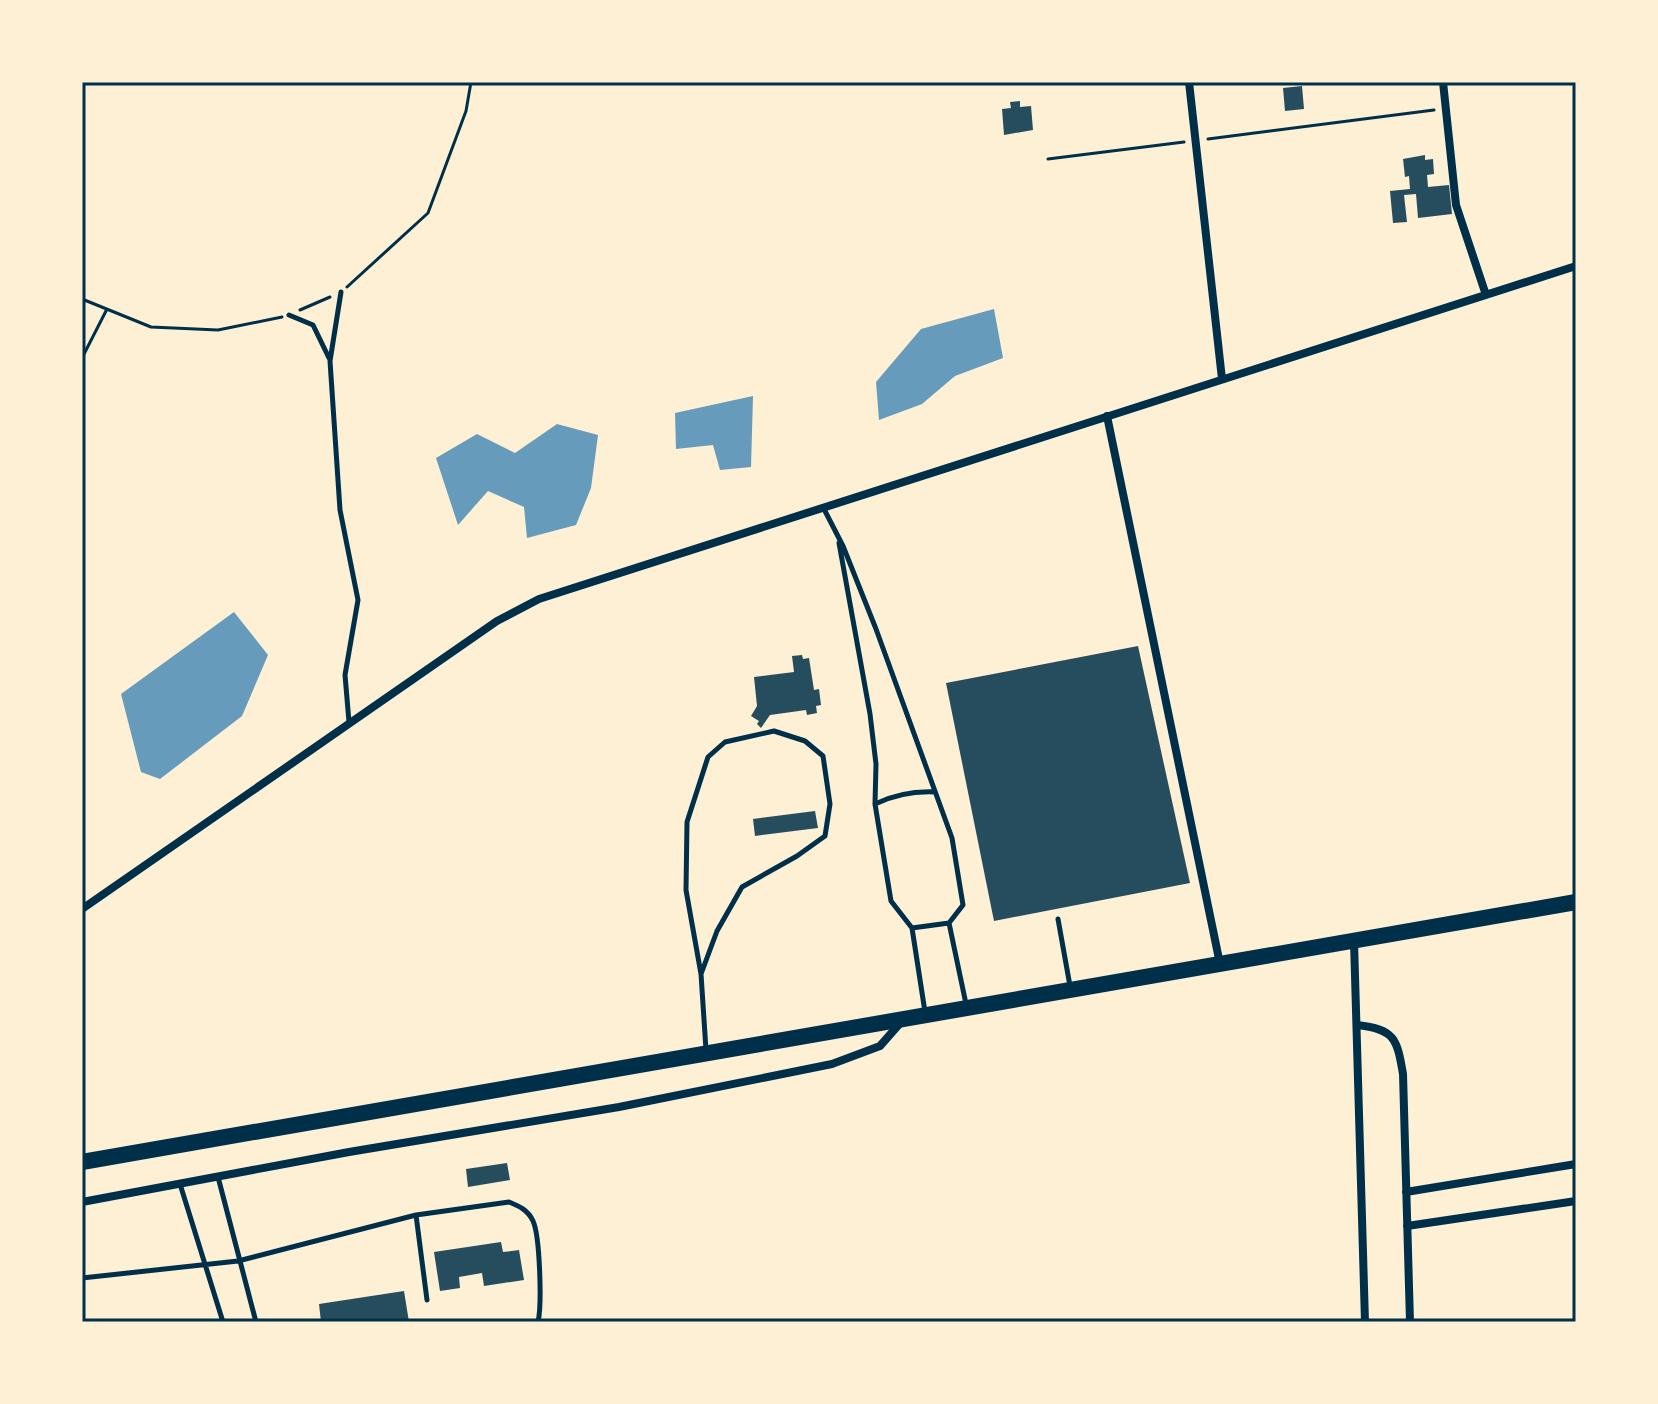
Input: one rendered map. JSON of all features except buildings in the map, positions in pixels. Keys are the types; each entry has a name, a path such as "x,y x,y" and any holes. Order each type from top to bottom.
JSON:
{"highway":[{"path":"82,1162 1576,902"}],"street":[{"path":"1189,82 1222,379"},
{"path":"1443,82 1456,205 1486,295"},
{"path":"82,909 497,621 539,599 1576,266"},
{"path":"1107,416 1220,964"},
{"path":"1354,941 1365,1322"},
{"path":"82,1202 349,1152 619,1107 832,1064 880,1046 903,1020"},
{"path":"1357,1025 1372,1026 1387,1033 1398,1046 1403,1074 1410,1322"},
{"path":"1406,1192 1576,1164"},
{"path":"1407,1226 1576,1201"}],"lane":[{"path":"341,292 330,361 340,510 358,600 345,675 349,723"},
{"path":"289,315 313,325 330,361"},
{"path":"823,507 876,629 952,838 963,905 949,923 912,928"},
{"path":"839,538 870,714 876,764 875,804 891,901 912,928 926,1016"},
{"path":"701,974 717,931 742,887 825,836 830,804 823,756 805,741 774,731 725,742 708,757 687,822 686,890 701,974 707,1055"},
{"path":"875,804 890,797 920,791 935,792"},
{"path":"1058,919 1071,991"},
{"path":"949,923 967,1009"},
{"path":"218,1177 256,1322"},
{"path":"180,1184 223,1322"},
{"path":"82,1278 238,1261 416,1215 509,1202 523,1207 534,1221 538,1251 538,1322"},
{"path":"416,1215 427,1300"}],"path":[{"path":"82,299 151,327 205,329 227,328 289,315 341,292 428,213 466,111 471,82"},
{"path":"1048,159 1446,109"},
{"path":"82,358 107,309"}],"water":[{"path":"994,309 1003,358 955,376 922,404 879,420 876,382 921,329"},
{"path":"753,396 751,467 720,470 713,445 676,449 675,413"},
{"path":"557,424 598,435 591,488 576,525 527,538 524,507 488,491 458,525 436,458 477,434 515,453"},
{"path":"234,612 268,655 242,716 160,779 141,772 121,694"}]}
